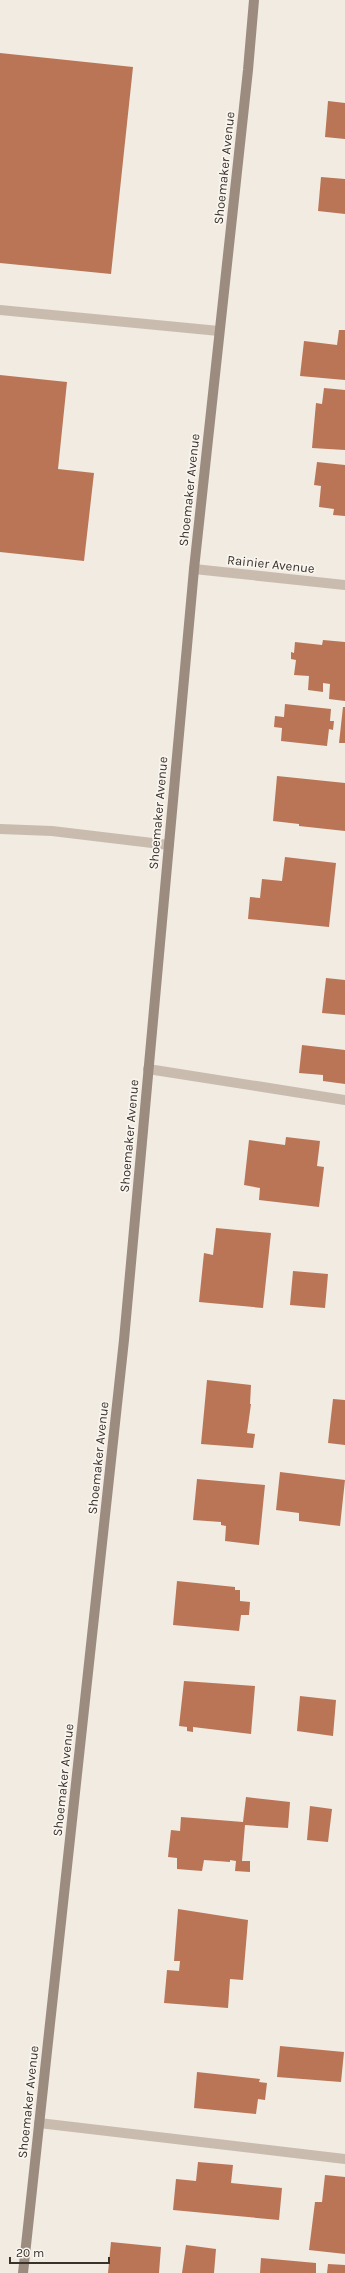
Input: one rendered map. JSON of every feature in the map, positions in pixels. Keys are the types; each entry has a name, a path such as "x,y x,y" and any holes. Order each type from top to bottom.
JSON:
{"main road":[{"name":"Shoemaker Avenue","path":"22,2273 124,1340 194,569 248,70 254,0"}],"street":[{"path":"0,310 219,331"},
{"name":"Rainier Avenue","path":"194,569 345,585"},
{"path":"0,829 52,831 169,845"},
{"path":"148,1069 345,1100"},
{"path":"39,2123 345,2159"}],"building":[{"path":"0,53 133,67 111,274 0,263"},
{"path":"328,101 345,103 345,139 325,137"},
{"path":"321,177 345,179 345,214 318,211"},
{"path":"339,330 345,330 345,380 300,376 304,341 337,345"},
{"path":"0,375 67,382 58,469 94,473 84,561 0,552"},
{"path":"324,388 345,390 345,450 312,448 316,403 322,404"},
{"path":"317,462 345,465 345,516 333,515 334,509 319,507 321,486 314,485"},
{"path":"323,640 345,642 345,701 329,699 330,684 323,683 323,692 308,690 309,676 294,675 296,660 291,659 291,652 294,653 295,642 322,645"},
{"path":"285,704 331,709 330,721 334,721 333,730 329,729 327,746 281,741 282,728 274,727 275,716 284,717"},
{"path":"343,707 345,707 345,743 339,743"},
{"path":"277,776 345,783 345,831 299,826 299,824 273,821"},
{"path":"285,857 336,863 329,927 248,919 250,897 260,898 262,879 282,881"},
{"path":"326,978 345,980 345,1015 322,1013"},
{"path":"302,1045 345,1050 345,1084 323,1081 323,1075 299,1073"},
{"path":"286,1137 320,1141 317,1166 324,1167 319,1207 259,1200 260,1188 244,1185 249,1140 285,1145"},
{"path":"216,1228 271,1233 263,1308 199,1302 204,1253 213,1255"},
{"path":"293,1271 328,1274 325,1308 290,1305"},
{"path":"207,1380 251,1385 251,1404 247,1433 255,1434 253,1448 201,1444"},
{"path":"333,1399 345,1400 345,1445 328,1443"},
{"path":"280,1472 345,1480 340,1526 299,1521 299,1513 276,1510"},
{"path":"197,1479 265,1485 259,1545 225,1541 226,1526 221,1525 221,1522 193,1520"},
{"path":"177,1581 235,1587 235,1590 240,1590 240,1601 250,1602 249,1615 241,1615 239,1631 173,1625"},
{"path":"184,1681 255,1686 251,1734 193,1727 193,1732 187,1731 187,1727 179,1726"},
{"path":"300,1696 336,1700 333,1736 297,1731"},
{"path":"246,1797 290,1802 288,1828 245,1825 242,1861 250,1861 250,1872 235,1871 236,1861 230,1860 230,1862 204,1860 202,1871 177,1869 177,1858 168,1857 171,1830 180,1831 181,1817 243,1822"},
{"path":"310,1806 332,1809 328,1842 307,1840"},
{"path":"178,1909 248,1920 243,1980 230,1979 228,2008 164,2003 167,1970 179,1971 180,1961 174,1961"},
{"path":"280,2046 344,2052 341,2082 277,2077"},
{"path":"197,2072 260,2079 259,2082 267,2083 265,2100 258,2099 256,2114 194,2108"},
{"path":"198,2162 233,2165 231,2183 282,2188 279,2220 173,2210 176,2179 196,2181"},
{"path":"325,2175 345,2177 345,2254 309,2250 315,2202 322,2202"},
{"path":"111,2242 161,2247 159,2273 108,2273"},
{"path":"186,2245 216,2249 214,2273 182,2273"},
{"path":"261,2258 316,2263 316,2273 260,2273"},
{"path":"328,2264 345,2265 345,2273 327,2273"}]}
